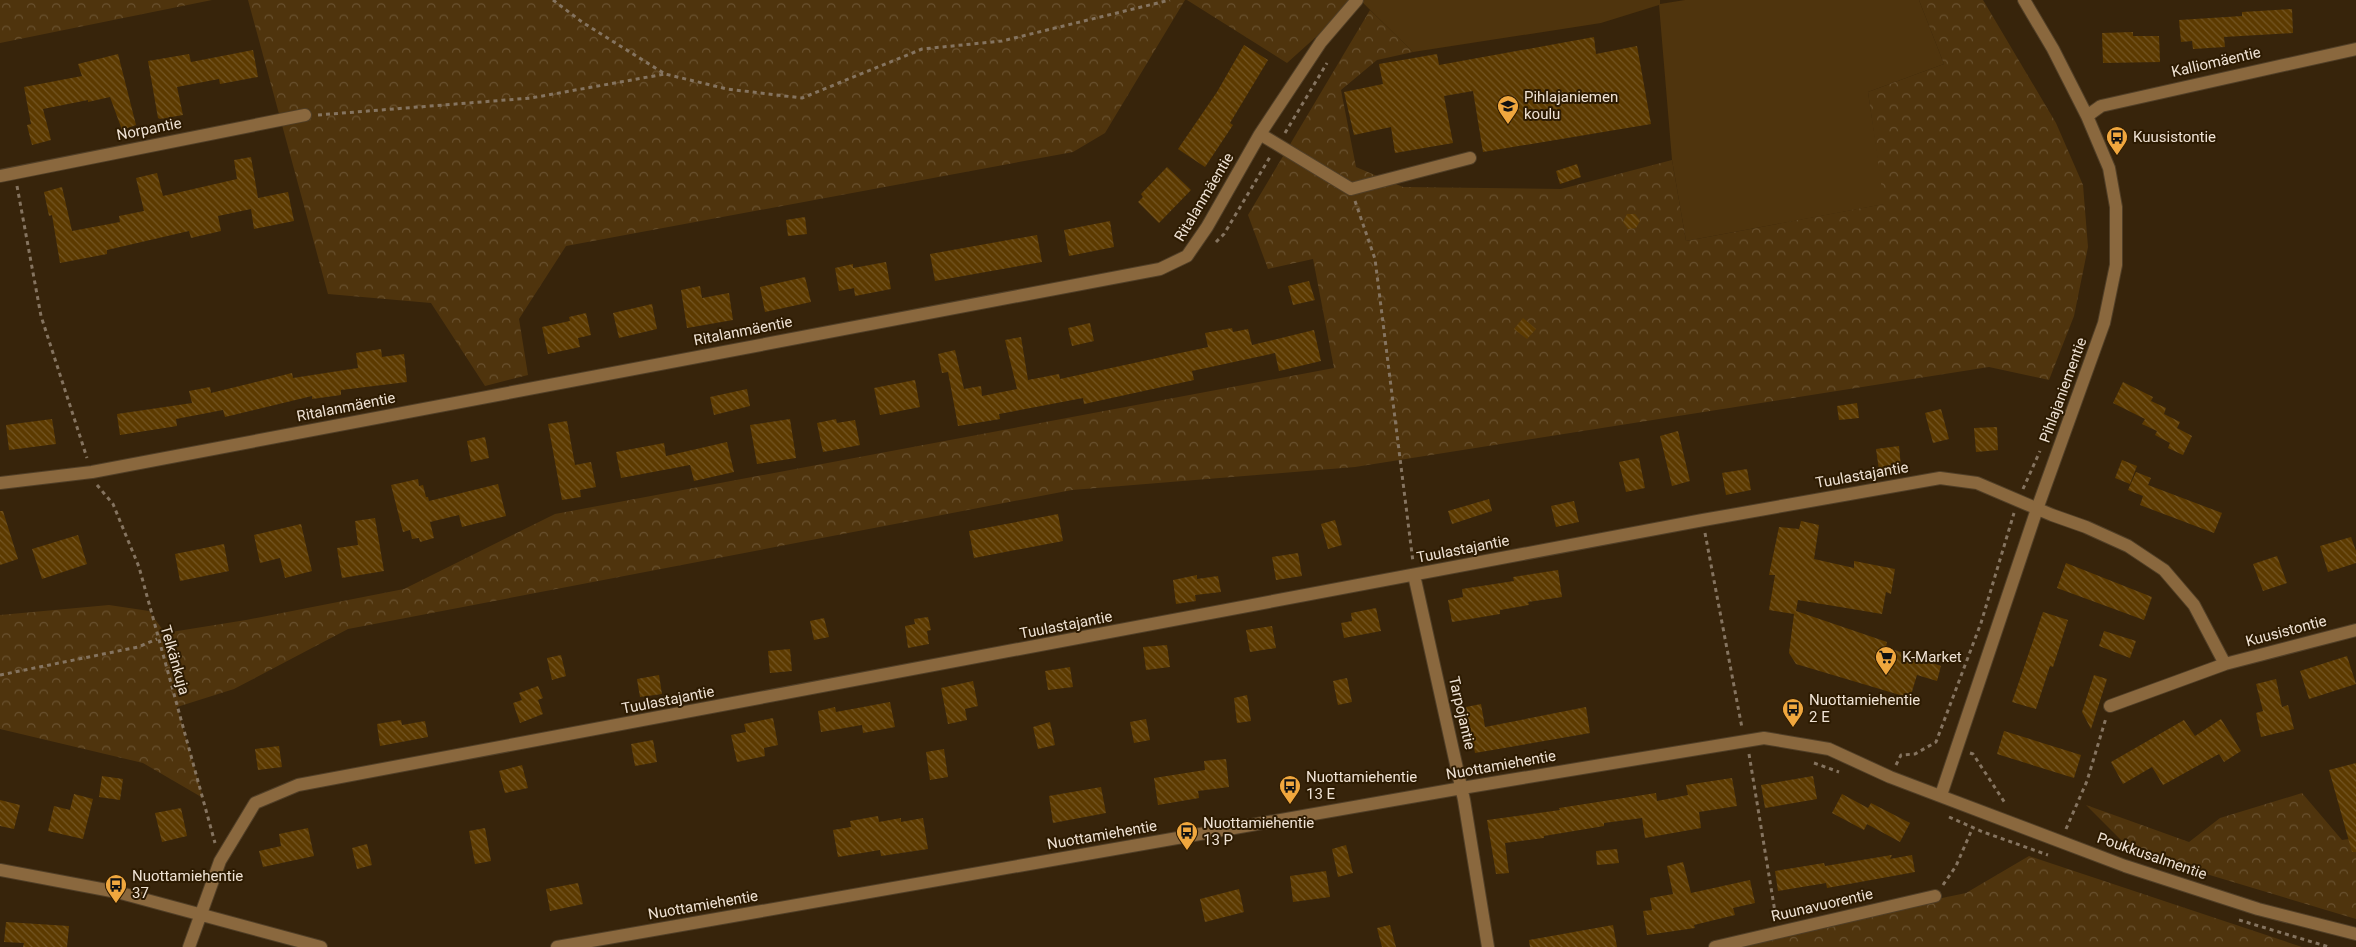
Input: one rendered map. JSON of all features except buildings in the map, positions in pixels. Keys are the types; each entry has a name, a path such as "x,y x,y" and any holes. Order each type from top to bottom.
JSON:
{"street":[{"name":"Ritalanmäentie","path":"0,483 92,472 1160,269 1187,256 1207,228 1260,134 1321,42 1357,0"},
{"name":"Pihlajaniementie","path":"1941,795 2037,509 2104,323 2116,265 2117,228 2115,194 2109,168 2087,116 2053,49 2024,0"},
{"name":"Kalliomäentie","path":"2087,116 2101,106 2356,49"},
{"name":"Norpantie","path":"0,176 305,115"},
{"path":"1260,134 1351,189 1470,158"},
{"name":"Tuulastajantie","path":"189,947 220,861 255,803 298,785 1703,520 1940,478 1977,483 2037,509"},
{"path":"2037,509 2086,527 2128,546 2164,570 2194,605 2225,664"},
{"name":"Tarpojantie","path":"1414,575 1462,788 1488,947"},
{"name":"Kuusistontie","path":"2110,706 2225,664 2356,630"},
{"name":"Nuottamiehentie","path":"557,947 1744,740 1764,738 1829,750 1890,777 1941,795"},
{"name":"Poukkusalmentie","path":"1941,795 2151,874 2258,909 2356,934"},
{"path":"0,870 117,892 321,947"},
{"name":"Ruunavuorentie","path":"1716,947 1935,896"}],"path":[{"path":"553,0 582,22 666,74 727,89 802,98 922,49 1002,41 1170,0"},
{"path":"305,115 531,98 666,74"},
{"name":"Telkänkuja","path":"15,174 41,316 96,483 113,504 138,567 220,861"},
{"path":"1351,189 1375,259 1414,575"},
{"path":"1890,777 1901,756 1915,754 1936,742 1981,623 2018,501 2041,450"},
{"path":"1703,520 1748,753 1779,932"},
{"path":"0,675 138,646 157,639"},
{"path":"2056,827 2065,831 2080,798 2110,706"},
{"path":"1936,742 1973,754 2005,803 2014,807"},
{"path":"1984,832 2005,803"},
{"path":"1946,816 1972,828 2049,855"},
{"path":"1935,896 1956,866 1972,828"},
{"path":"2238,920 2329,947"}],"green space":[{"path":"0,0 212,0 0,43"},
{"path":"248,0 1185,0 1105,133 1073,152 566,246 519,319 528,375 485,386 431,303 328,294"},
{"path":"1187,0 1357,0 1287,63"},
{"path":"1360,0 1660,0 1660,4 1685,0 1919,0 1944,64 1868,92 1885,204 1686,241 1672,160 1659,5 1601,23 1413,52"},
{"path":"1919,0 1983,0 2056,123 2083,185 2088,247 2074,316 2049,380 1989,367 1355,467 1072,490 348,629 234,689 177,707 203,798 143,763 0,729 0,615 109,605 149,611 165,633 246,620 404,589 555,514 1334,368 1313,259 1268,269 1248,215 1370,10 1413,52 1377,60 1341,90 1356,167 1403,187 1561,189 1672,160 1686,241 1884,204 1868,92 1944,64"},
{"path":"2302,793 2342,840 2356,838 2356,919 2133,852 2086,805 2189,842 2220,818"},
{"path":"2029,856 2302,947 1715,947 1966,893"}],"place":[{"name":"Pihlajaniemen koulu","path":"1508,125"},
{"name":"Kuusistontie","path":"2117,156"},
{"name":"K-Market","path":"1886,676"},
{"name":"Nuottamiehentie 2 E","path":"1793,728"},
{"name":"Nuottamiehentie 13 E","path":"1290,805"},
{"name":"Nuottamiehentie 13 P","path":"1187,851"},
{"name":"Nuottamiehentie 37","path":"116,904"}]}
